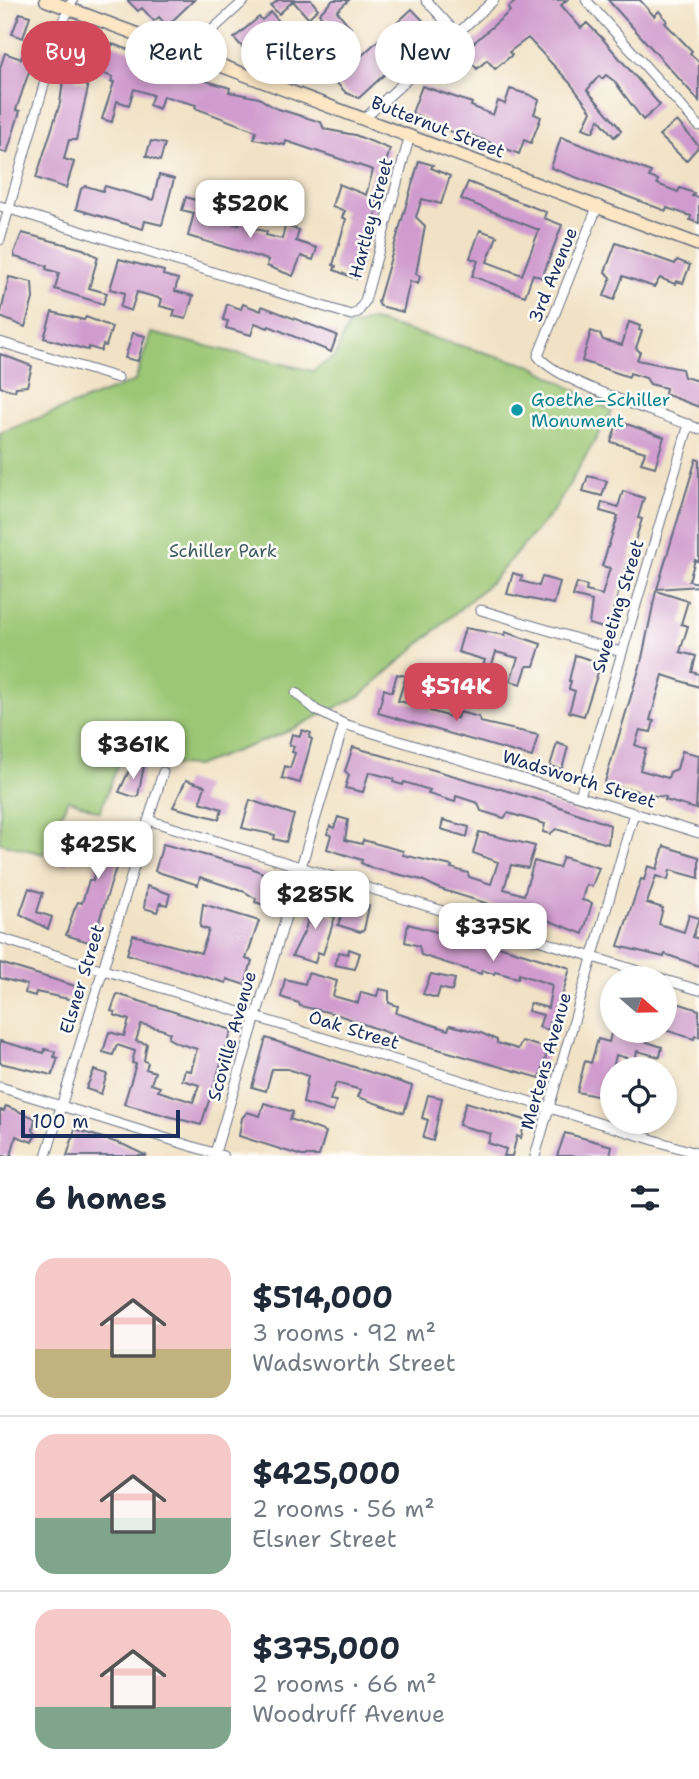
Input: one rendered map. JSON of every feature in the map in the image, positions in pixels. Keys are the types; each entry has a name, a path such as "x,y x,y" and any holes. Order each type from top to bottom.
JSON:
{"street":[{"name":"Butternut Street","path":"46,0 71,4 125,27"},
{"path":"222,21 245,0"},
{"path":"426,0 445,21"},
{"path":"470,21 494,0"},
{"path":"586,0 699,126"},
{"path":"0,240 4,208 60,28 71,4"},
{"name":"Butternut Street","path":"227,68 699,245"},
{"path":"365,118 401,84"},
{"name":"Hartley Street","path":"4,208 351,315 361,309 410,135"},
{"name":"3rd Avenue","path":"598,205 538,356 543,363 569,378 689,424"},
{"path":"0,342 118,377"},
{"path":"689,424 699,429"},
{"name":"Sweeting Street","path":"580,796 689,424"},
{"path":"481,610 621,652"},
{"name":"Wadsworth Street","path":"296,693 316,710 344,724 699,833"},
{"name":"Scoville Avenue","path":"217,1155 254,1016 344,724"},
{"name":"Elsner Street","path":"46,1156 163,772"},
{"name":"Mertens Avenue","path":"535,1156 634,813"},
{"path":"148,820 621,966"},
{"name":"Oak Street","path":"0,938 699,1154"},
{"path":"677,983 699,990"},
{"path":"0,1087 217,1155"}],"green space":[{"name":"Schiller Park","path":"370,320 532,366 612,411 555,509 492,581 360,696 282,734 196,766 119,762 100,812 68,799 44,854 0,843 0,433 135,381 151,333 313,371 335,356 348,325 356,326"}],"building":[{"path":"127,0 194,0 172,21 163,21 159,17 154,21 142,8 138,11"},
{"path":"278,0 311,0 318,9 308,18 293,1 279,14 271,6"},
{"path":"333,0 349,0 337,11 345,21 331,21 329,18 326,21 319,14"},
{"path":"517,0 567,0 561,5 581,28 587,23 660,105 643,120 614,81 606,75 602,79 599,76 587,90 619,127 621,131 614,137 599,119 593,132 583,128 591,111 570,83 528,38 509,52 512,55 495,69 487,60 477,69 475,42 510,11 508,8"},
{"path":"608,0 640,0 654,16 659,11 667,21 665,23 699,62 699,101"},
{"path":"412,9 423,21 399,21"},
{"path":"271,12 279,21 254,21 259,17 262,20"},
{"path":"20,13 30,16 28,21 21,21 21,37 12,34"},
{"path":"241,32 241,46 234,38"},
{"path":"375,43 375,83 359,98 346,93 338,84 361,84 361,56"},
{"path":"112,44 125,48 125,84 216,84 230,88 229,92 259,98 275,108 321,122 324,129 355,135 390,149 375,201 379,203 356,279 334,270 336,266 333,265 346,219 342,217 345,211 332,206 339,184 366,195 373,170 286,141 285,145 254,139 256,131 195,108 196,105 163,96 159,109 149,105 153,95 134,89 129,105 117,101 112,122 102,119 114,82 111,82"},
{"path":"5,53 21,59 21,84 25,84 7,153 0,151 0,68"},
{"path":"63,84 86,84 88,88 76,140 69,140 64,159 74,162 66,188 36,178 60,103"},
{"path":"422,86 472,103 471,106 493,115 498,101 505,104 510,89 530,95 539,100 534,114 541,117 531,143 524,140 519,154 461,131 460,135 429,123 430,121 412,113"},
{"path":"677,121 699,146 686,161 659,135"},
{"path":"561,137 651,172 649,177 658,180 657,184 678,192 680,188 694,193 692,196 699,197 699,223 690,220 691,216 667,208 666,211 551,168"},
{"path":"151,141 165,144 160,161 146,156"},
{"path":"419,161 433,165 431,168 450,176 441,204 422,199 416,217 425,226 416,274 420,276 418,284 410,281 403,312 380,306 378,302"},
{"path":"159,175 174,179 162,225 145,221 143,229 76,209 81,189 86,186 103,191 105,186 153,200"},
{"path":"468,182 546,212 544,218 562,225 542,278 533,274 525,296 472,276 478,261 470,258 480,230 497,236 487,262 522,275 539,230 461,199"},
{"path":"186,197 198,201 196,209 209,213 208,217 239,225 241,218 249,220 254,222 253,228 267,232 266,235 282,239 285,226 299,230 296,241 317,248 313,260 301,256 293,276 267,266 268,260 188,236 194,213 182,210"},
{"path":"22,233 83,249 98,257 89,288 107,293 103,304 55,289 59,273 46,269 47,266 15,257"},
{"path":"616,243 675,264 677,260 690,265 683,283 676,281 675,284 660,278 654,287 623,276 614,300 604,296 611,277 605,272"},
{"path":"119,259 164,271 163,275 178,279 175,291 193,296 186,319 173,316 175,310 160,306 162,299 137,292 131,311 120,307 125,293 110,289"},
{"path":"9,277 32,282 33,299 25,327 0,317"},
{"path":"227,304 241,309 243,304 261,311 262,306 337,335 331,352 269,326 268,328 255,323 251,335 226,328 228,321 223,320"},
{"path":"52,312 84,320 86,317 112,327 106,346 103,345 101,351 89,347 88,350 44,338"},
{"path":"629,322 640,326 639,330 642,331 636,348 640,352 637,360 682,369 684,377 699,381 699,407 665,394 666,388 650,384 646,378 630,373 629,377 582,361 591,331 600,334 603,340 622,345"},
{"path":"133,333 145,336 138,361 125,358"},
{"path":"0,354 32,366 27,386 16,387 15,391 0,387"},
{"path":"618,421 664,437 655,467 641,463 645,452 611,442"},
{"path":"696,459 699,460 699,562 695,560 689,581 699,583 699,586 657,589"},
{"path":"588,476 607,481 602,496 583,491"},
{"path":"623,491 644,498 638,518 642,519 607,629 589,624 592,601 573,596 577,583 587,586 586,591 602,595 610,568 602,566 618,516 600,511 602,502 618,507"},
{"path":"513,573 522,576 521,581 539,586 542,577 560,582 554,604 507,594"},
{"path":"656,591 688,601 681,624 688,626 680,652 696,656 692,672 699,674 699,687 663,675 650,720 654,721 651,732 640,730 635,745 646,749 640,770 668,778 670,772 677,769 682,751 699,755 696,809 665,800 666,797 650,795 649,798 641,796 642,793 638,791 604,785 641,663"},
{"path":"465,628 505,635 505,632 541,644 534,666 527,666 521,684 510,681 518,658 496,652 489,674 481,671 485,660 458,652"},
{"path":"575,655 601,663 584,716 569,712 575,691 569,689 569,681"},
{"path":"397,674 406,676 398,701 431,708 430,711 454,718 457,718 459,712 479,717 480,722 538,735 532,757 378,713 384,689 392,692"},
{"path":"302,730 311,733 309,738 312,739 300,783 282,778 285,766 290,768 295,753 292,752 294,746 289,745 292,734 300,736"},
{"path":"557,743 568,747 562,769 550,766"},
{"path":"353,747 546,802 610,825 608,844 556,829 550,834 543,832 545,824 508,813 504,818 481,811 478,803 456,796 455,802 428,794 430,790 404,782 403,785 393,782 394,779 369,772 363,792 345,788 349,775 345,771"},
{"path":"133,762 144,766 138,796 134,797 119,792"},
{"path":"186,780 205,786 200,802 222,809 219,819 173,807"},
{"path":"250,800 294,815 286,842 274,839 275,835 242,828"},
{"path":"338,817 348,820 345,840 362,844 363,840 403,851 403,855 452,866 451,868 468,873 469,877 491,884 498,862 473,853 479,832 535,846 528,868 511,865 504,889 524,895 534,861 559,868 563,857 599,868 592,886 586,885 582,900 592,903 583,934 532,914 531,917 440,889 422,880 372,868 361,863 362,860 327,849 331,835 327,834 330,826 334,828"},
{"path":"443,820 469,827 467,837 441,829"},
{"path":"101,822 128,830 92,943 66,935 78,902 82,903 89,880 93,881 97,856 88,853"},
{"path":"66,830 75,832 66,865 56,862"},
{"path":"163,844 249,867 276,879 267,906 255,902 256,899 245,892 200,877 198,885 155,871"},
{"path":"664,846 699,857 699,878 670,870 668,880 656,876 647,903 663,908 659,924 684,932 689,915 699,918 693,937 699,939 699,966 665,954 664,957 618,946 641,879 644,880 648,866 657,869"},
{"path":"147,886 170,894 167,905 160,903 157,912 144,908"},
{"path":"29,888 43,893 37,912 52,917 48,929 20,914"},
{"path":"315,893 330,898 325,914 335,917 323,954 318,952 315,963 292,956 305,930"},
{"path":"359,903 369,906 364,930 360,932 338,925 345,906 357,908"},
{"path":"203,904 259,921 246,959 252,961 245,985 227,979 226,983 127,954 133,935 201,953 209,930 200,927"},
{"path":"408,924 459,938 460,934 570,968 555,1022 551,1021 548,1030 539,1027 543,1015 528,1011 530,1003 548,1008 552,985 519,974 518,978 482,970 481,974 421,955 419,946 405,942"},
{"path":"349,949 360,953 355,969 335,965 339,952 348,954"},
{"path":"0,963 72,985 77,988 73,1000 36,992 35,996 25,993 27,985 0,978"},
{"path":"308,973 337,981 333,996 358,1003 361,992 377,996 379,989 389,991 389,1003 398,1006 396,1013 448,1030 450,1025 481,1033 497,1040 497,1043 518,1049 522,1041 548,1049 540,1078 413,1042 336,1014 300,1006 299,1003 281,997 285,979 305,984"},
{"path":"431,974 455,979 452,991 440,988 437,998 423,994"},
{"path":"117,994 232,1030 201,1125 124,1104 136,1064 132,1063 135,1051 117,1045 113,1055 103,1052 109,1032 124,1036 129,1020 114,1015 115,1012 111,1011","holes":["141,1024 170,1033 168,1038 197,1049 191,1071 185,1070 182,1080 199,1085 193,1102 158,1091 160,1087 151,1084 155,1072 146,1069 148,1063 144,1060 147,1044 136,1041"]},
{"path":"677,1003 699,1010 699,1037 695,1036 694,1039 677,1034"},
{"path":"266,1038 412,1086 404,1113 358,1097 361,1090 336,1083 330,1100 336,1101 333,1112 303,1103 308,1076 288,1069 272,1069 266,1091 252,1087"},
{"path":"598,1039 600,1043 650,1043 662,1047 660,1057 637,1051 636,1057 600,1057 600,1097 577,1092 585,1061 591,1063"},
{"path":"0,1041 44,1053 45,1049 55,1052 54,1057 58,1058 52,1075 0,1063"},
{"path":"94,1070 107,1074 101,1094 86,1089"},
{"path":"428,1095 442,1098 433,1141 423,1138 428,1120 422,1118"},
{"path":"466,1102 525,1120 521,1138 517,1136 512,1156 504,1156 506,1149 488,1143 491,1134 459,1125"},
{"path":"264,1103 293,1112 290,1119 326,1132 319,1156 302,1156 239,1136 242,1118 247,1112 260,1116"},
{"path":"6,1106 35,1118 33,1130 36,1134 32,1142 16,1136 11,1156 0,1156 0,1110 4,1111"},
{"path":"75,1129 124,1145 147,1156 67,1156"},
{"path":"565,1133 612,1146 610,1156 557,1156"}],"place":[{"name":"Goethe–Schiller Monument","path":"517,410"}]}
